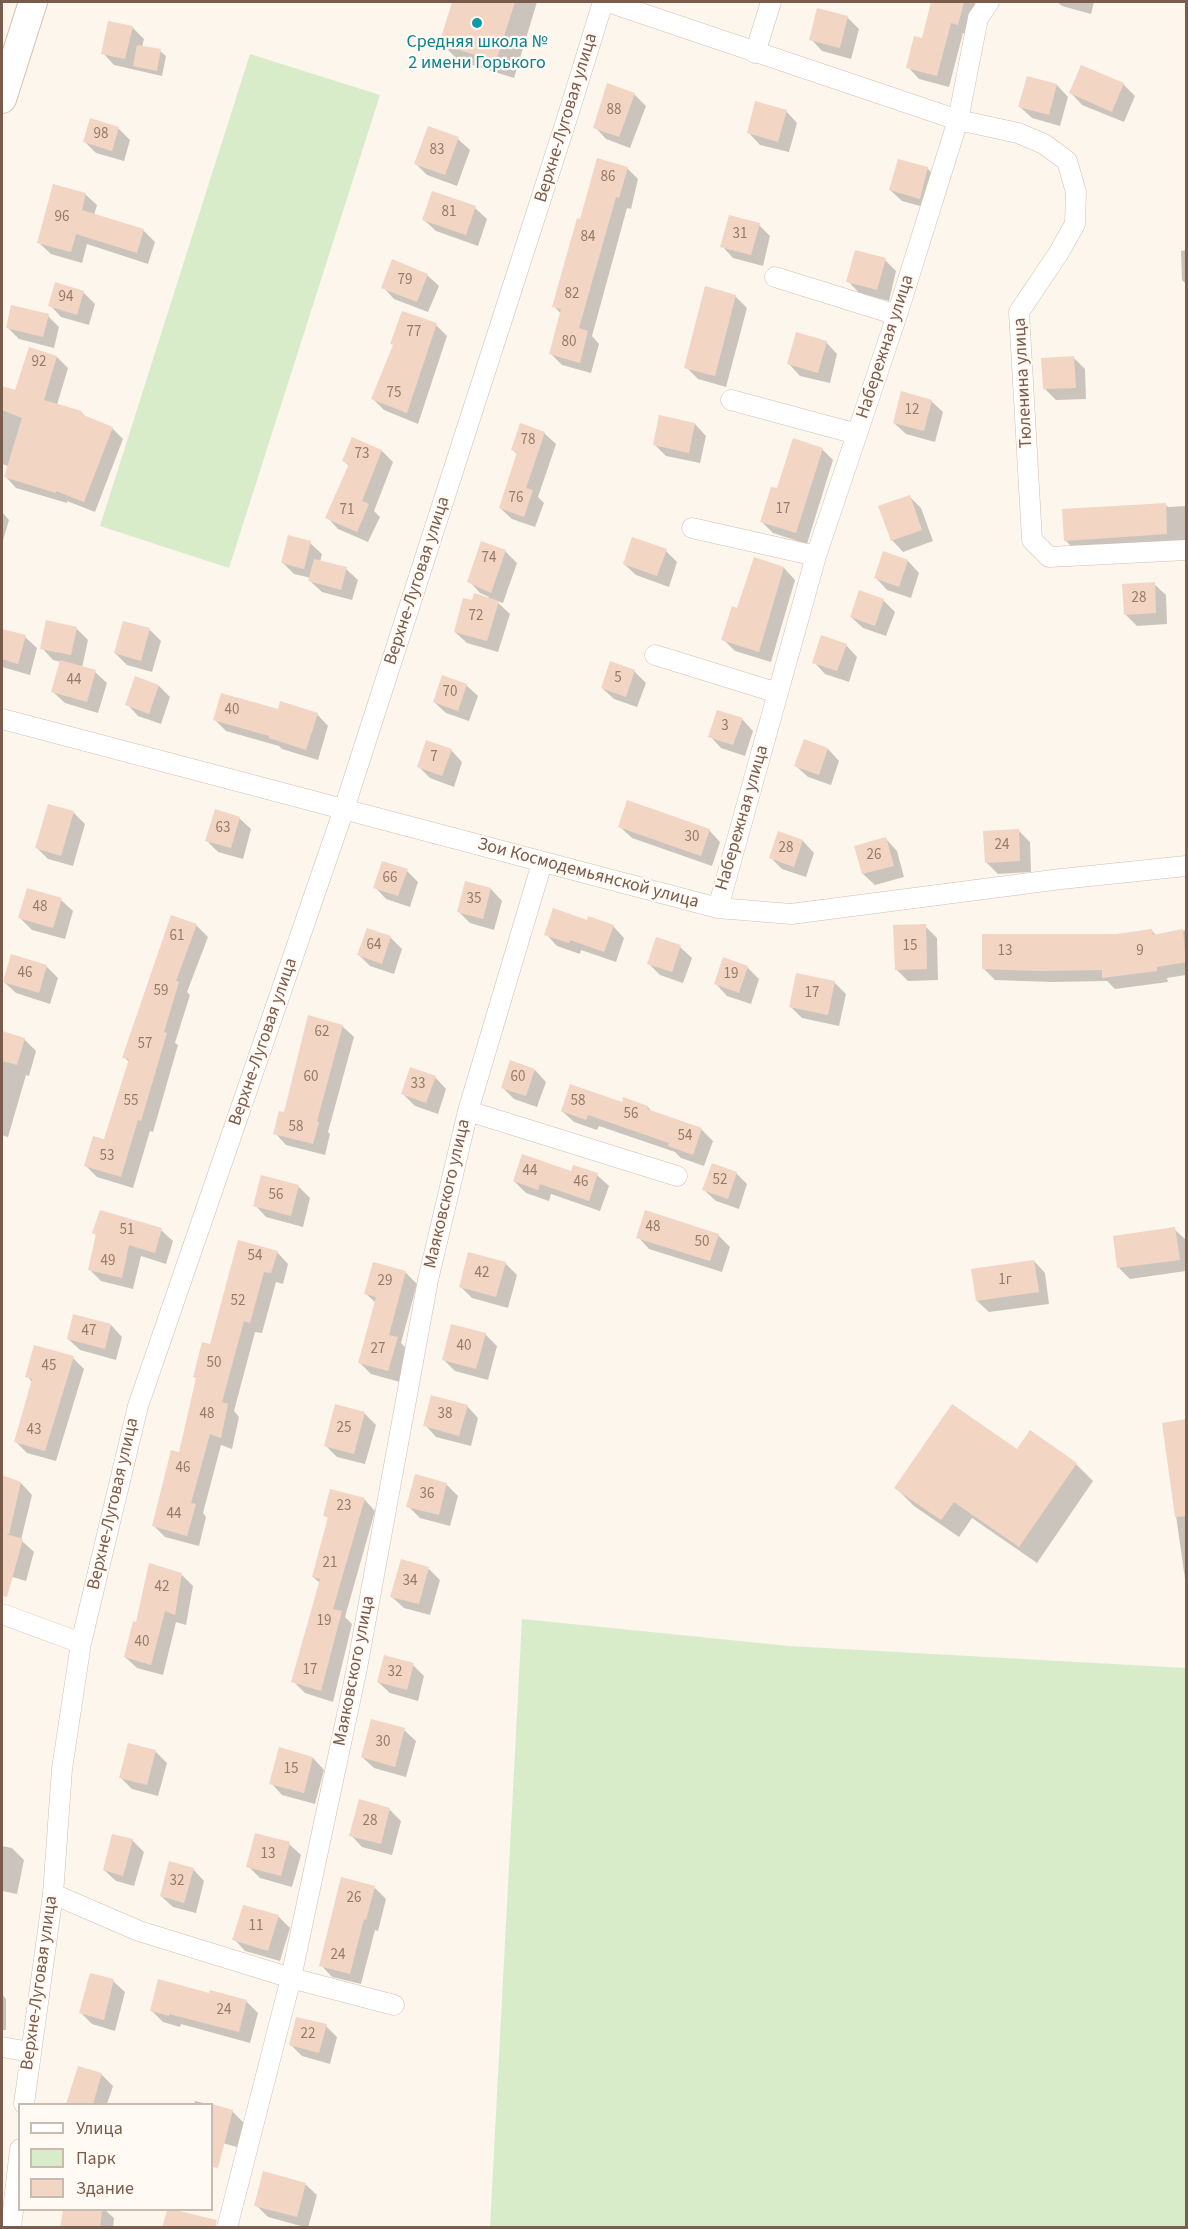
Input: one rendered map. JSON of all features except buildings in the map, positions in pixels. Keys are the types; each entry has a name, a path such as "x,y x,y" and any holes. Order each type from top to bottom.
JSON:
{"main road":[{"path":"2,99 33,2"}],"street":[{"name":"Верхне-Луговая улица","path":"24,2103 53,1894 62,1768 81,1643 138,1406 344,809 559,146 603,2"},
{"name":"Тюленина улица","path":"608,2 958,120 1018,133 1044,144 1067,161 1076,192 1075,224 1019,312 1032,540 1049,557 1186,550"},
{"path":"755,52 771,2"},
{"name":"Набережная улица","path":"718,908 816,556 897,315 958,120 978,18 989,2"},
{"path":"775,277 897,315"},
{"path":"731,400 857,434"},
{"path":"692,528 816,556"},
{"path":"655,655 778,693"},
{"name":"Зои Космодемьянской улица","path":"2,719 718,908 791,914 1061,879 1186,866"},
{"name":"Маяковского улица","path":"226,2228 291,1978 357,1668 428,1280 468,1111 543,863"},
{"name":"Маяковского улица","path":"468,1111 677,1176"},
{"path":"2,1614 81,1643"},
{"path":"53,1894 139,1931 291,1978 394,2005"},
{"path":"2,2047 30,2052"},
{"path":"11,2228 18,2167"}],"green space":[{"path":"250,54 380,95 229,568 100,526"},
{"path":"522,1619 789,1646 1186,1668 1186,2227 490,2227"}],"place":[{"name":"Средняя школа № 2 имени Горького","path":"477,23"}]}
